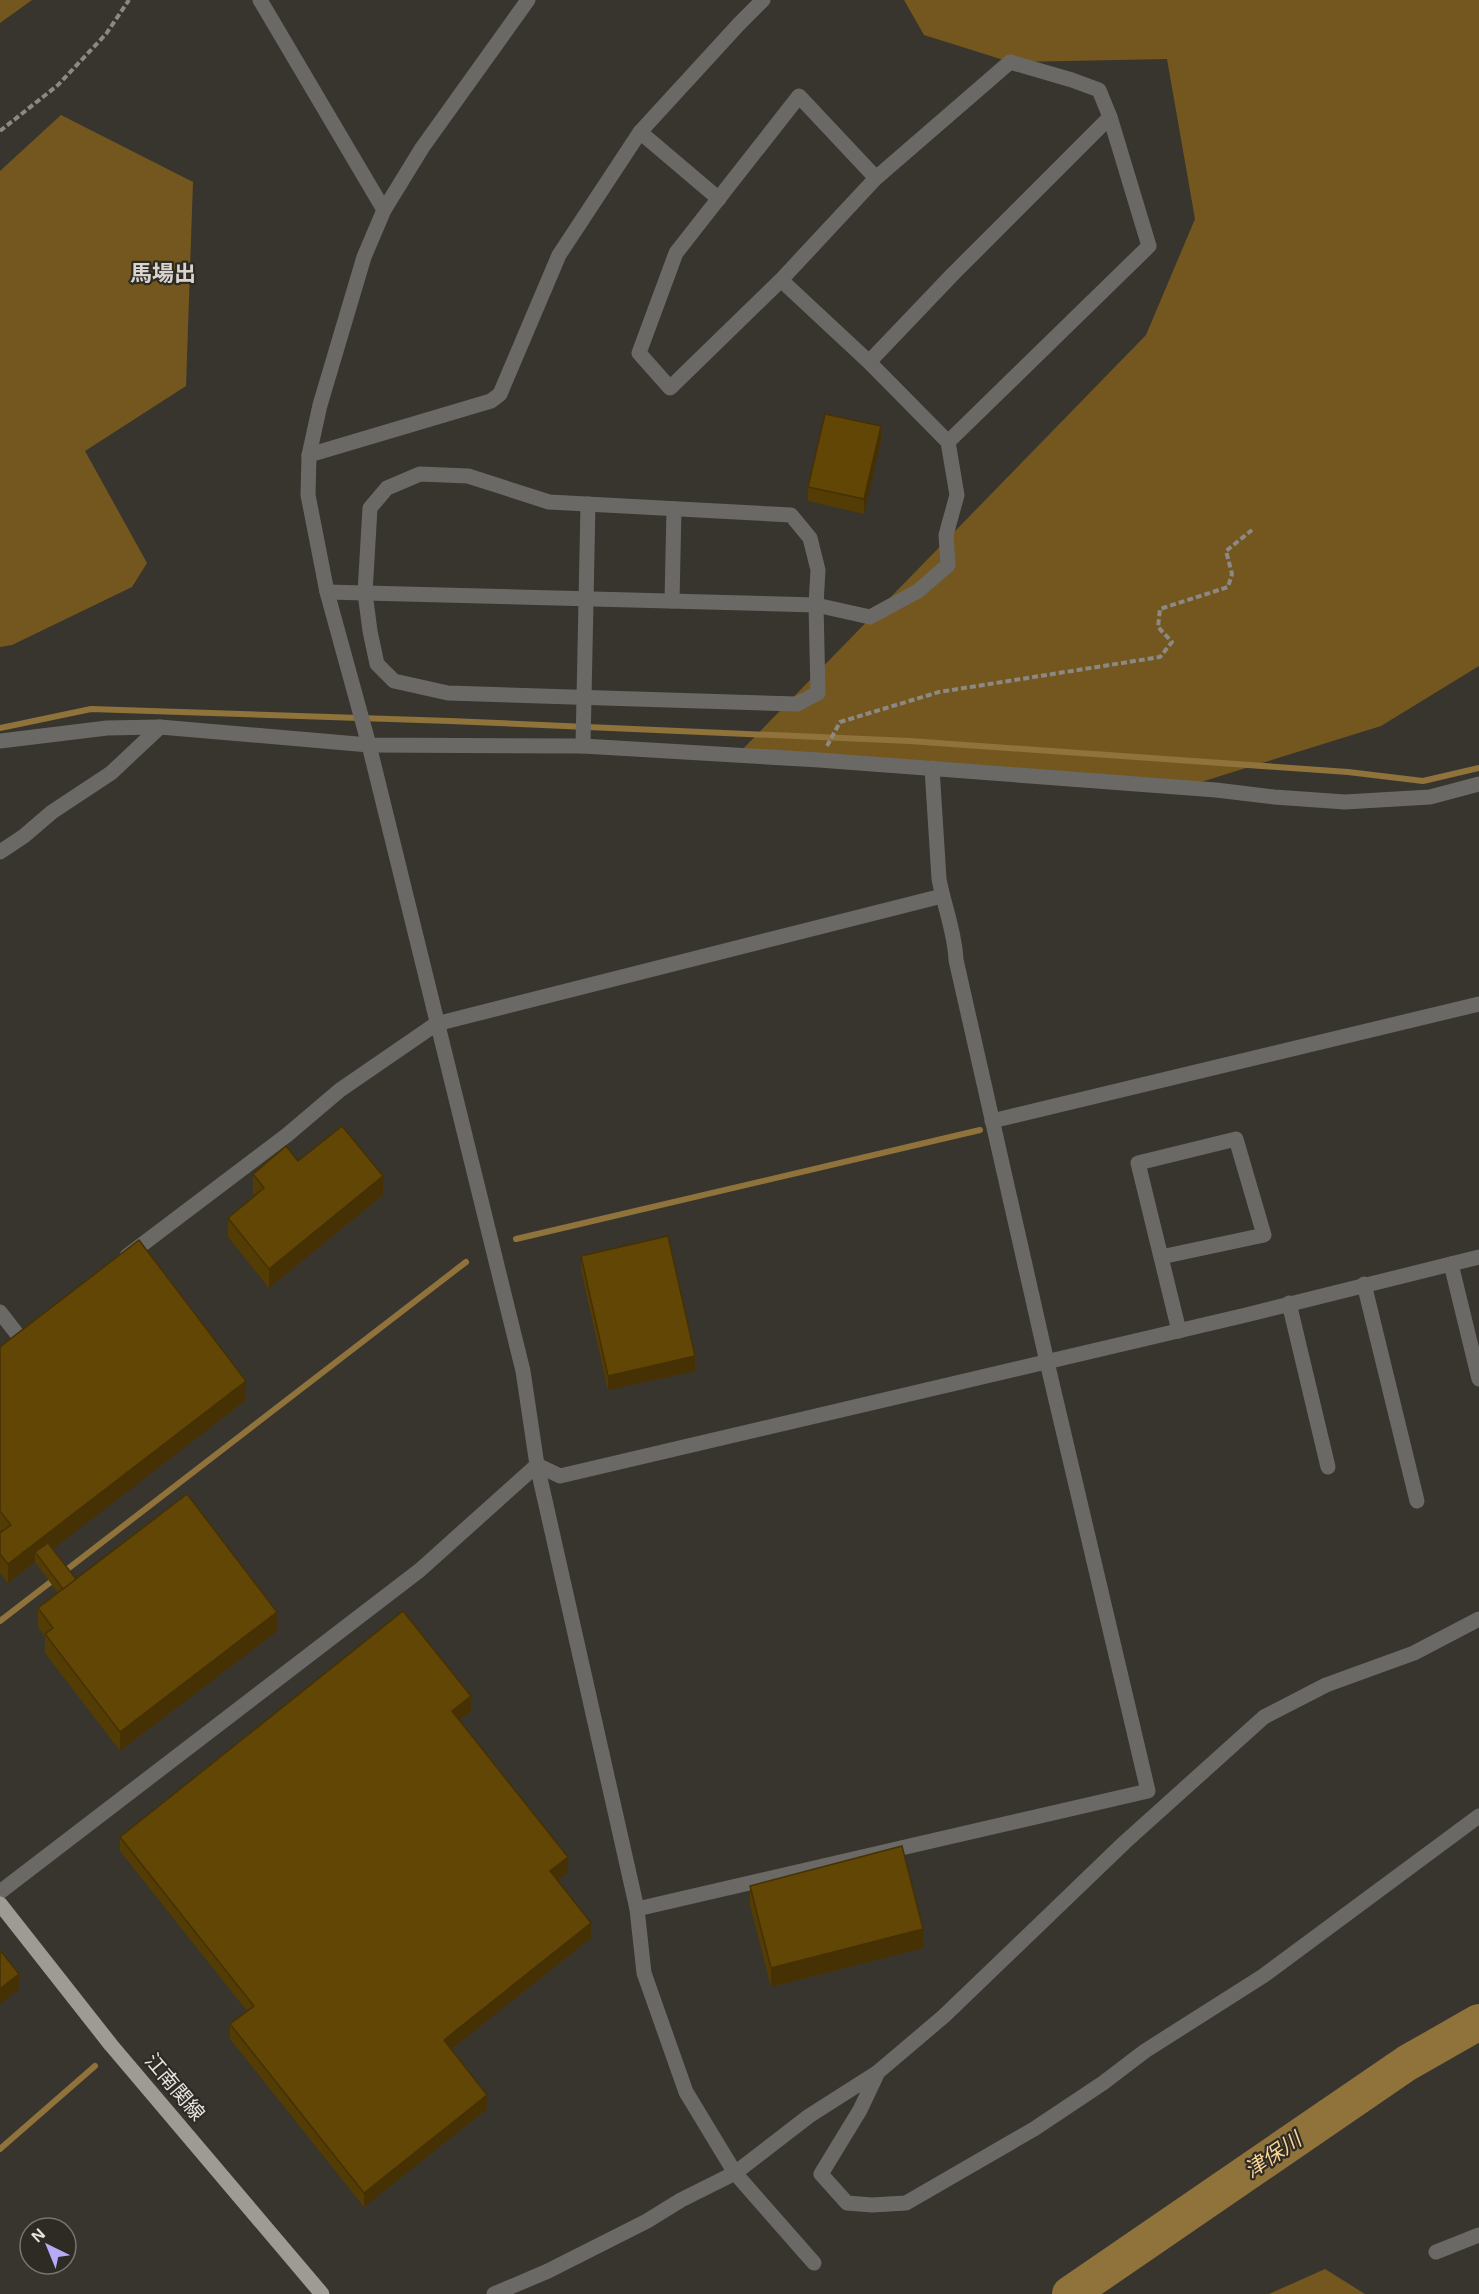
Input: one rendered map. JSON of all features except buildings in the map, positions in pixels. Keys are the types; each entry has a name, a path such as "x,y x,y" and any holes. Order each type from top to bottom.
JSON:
{"main road":[{"name":"江南関線","path":"0,1904 111,2045 322,2294"}],"street":[{"path":"260,0 384,210"},
{"path":"528,0 422,148 384,210 364,257 320,405 309,455 308,495 327,592 369,745 523,1371 537,1465 637,1909 644,1973 686,2092 735,2173 814,2263"},
{"path":"309,455 491,401 500,394 559,255 640,132 738,24 763,0"},
{"path":"876,178 798,96 676,253 639,353 670,388 782,280 876,178 1010,62 1099,90 1110,117 1149,246 948,442"},
{"path":"869,362 1110,117"},
{"path":"640,132 719,199"},
{"path":"327,592 816,605 870,617 918,591 948,565 946,536 957,495 948,442 869,362 782,280"},
{"path":"420,474 468,476 549,502 588,504 791,515 810,538 818,570 816,605 818,693 797,704 448,693 394,681 377,664 370,632 366,593 370,508 387,488 420,474"},
{"path":"583,746 588,504"},
{"path":"672,601 674,509"},
{"path":"0,852 24,836 52,812 111,773 160,727"},
{"path":"0,741 107,728 160,727 369,745 583,746 932,768 1345,802 1430,797 1479,784"},
{"path":"637,1909 1148,1791 1047,1362 956,960 955,945 942,896 932,768"},
{"path":"113,1266 287,1135 340,1090 436,1024 942,896"},
{"path":"992,1121 1479,1004"},
{"path":"1161,1257 1264,1235 1236,1139 1138,1163 1161,1257 1179,1330"},
{"path":"537,1465 560,1476 1047,1362 1479,1257"},
{"path":"1451,1264 1479,1379"},
{"path":"1364,1284 1417,1501"},
{"path":"1289,1303 1328,1467"},
{"path":"0,1312 17,1334"},
{"path":"0,1892 420,1570 537,1465"},
{"path":"494,2294 548,2271 608,2241 690,2195 735,2173 809,2116 878,2072 944,2016 1125,1842 1264,1717 1326,1685 1414,1653 1479,1619"},
{"path":"878,2072 860,2110 821,2174 847,2203 873,2205 906,2203 1034,2129 1103,2083 1144,2051 1263,1976 1479,1816"},
{"path":"1436,2252 1479,2235"}],"path":[{"path":"0,131 58,85 106,34 129,0"},
{"path":"819,760 840,722 939,692 1160,657 1172,642 1158,627 1160,609 1228,587 1232,574 1226,551 1252,530"}],"shaded area":[{"path":"0,0 32,0 0,23"},
{"path":"904,0 1479,0 1479,666 1381,726 1185,787 737,755 1146,335 1195,219 1167,59 1010,62 924,35"},
{"path":"61,115 193,182 186,386 85,451 147,563 132,587 12,645 0,647 0,171"},
{"path":"1325,2269 1365,2294 1269,2294"}],"waterway":[{"path":"0,728 91,709 450,721 910,741 1348,772 1423,781 1479,768"},
{"path":"516,1239 980,1130"},
{"path":"0,1621 466,1262"},
{"name":"津保川","path":"1070,2294 1407,2063 1479,2022"},
{"path":"0,2149 95,2066"}],"district":[{"name":"馬場出","path":"163,273"}]}
